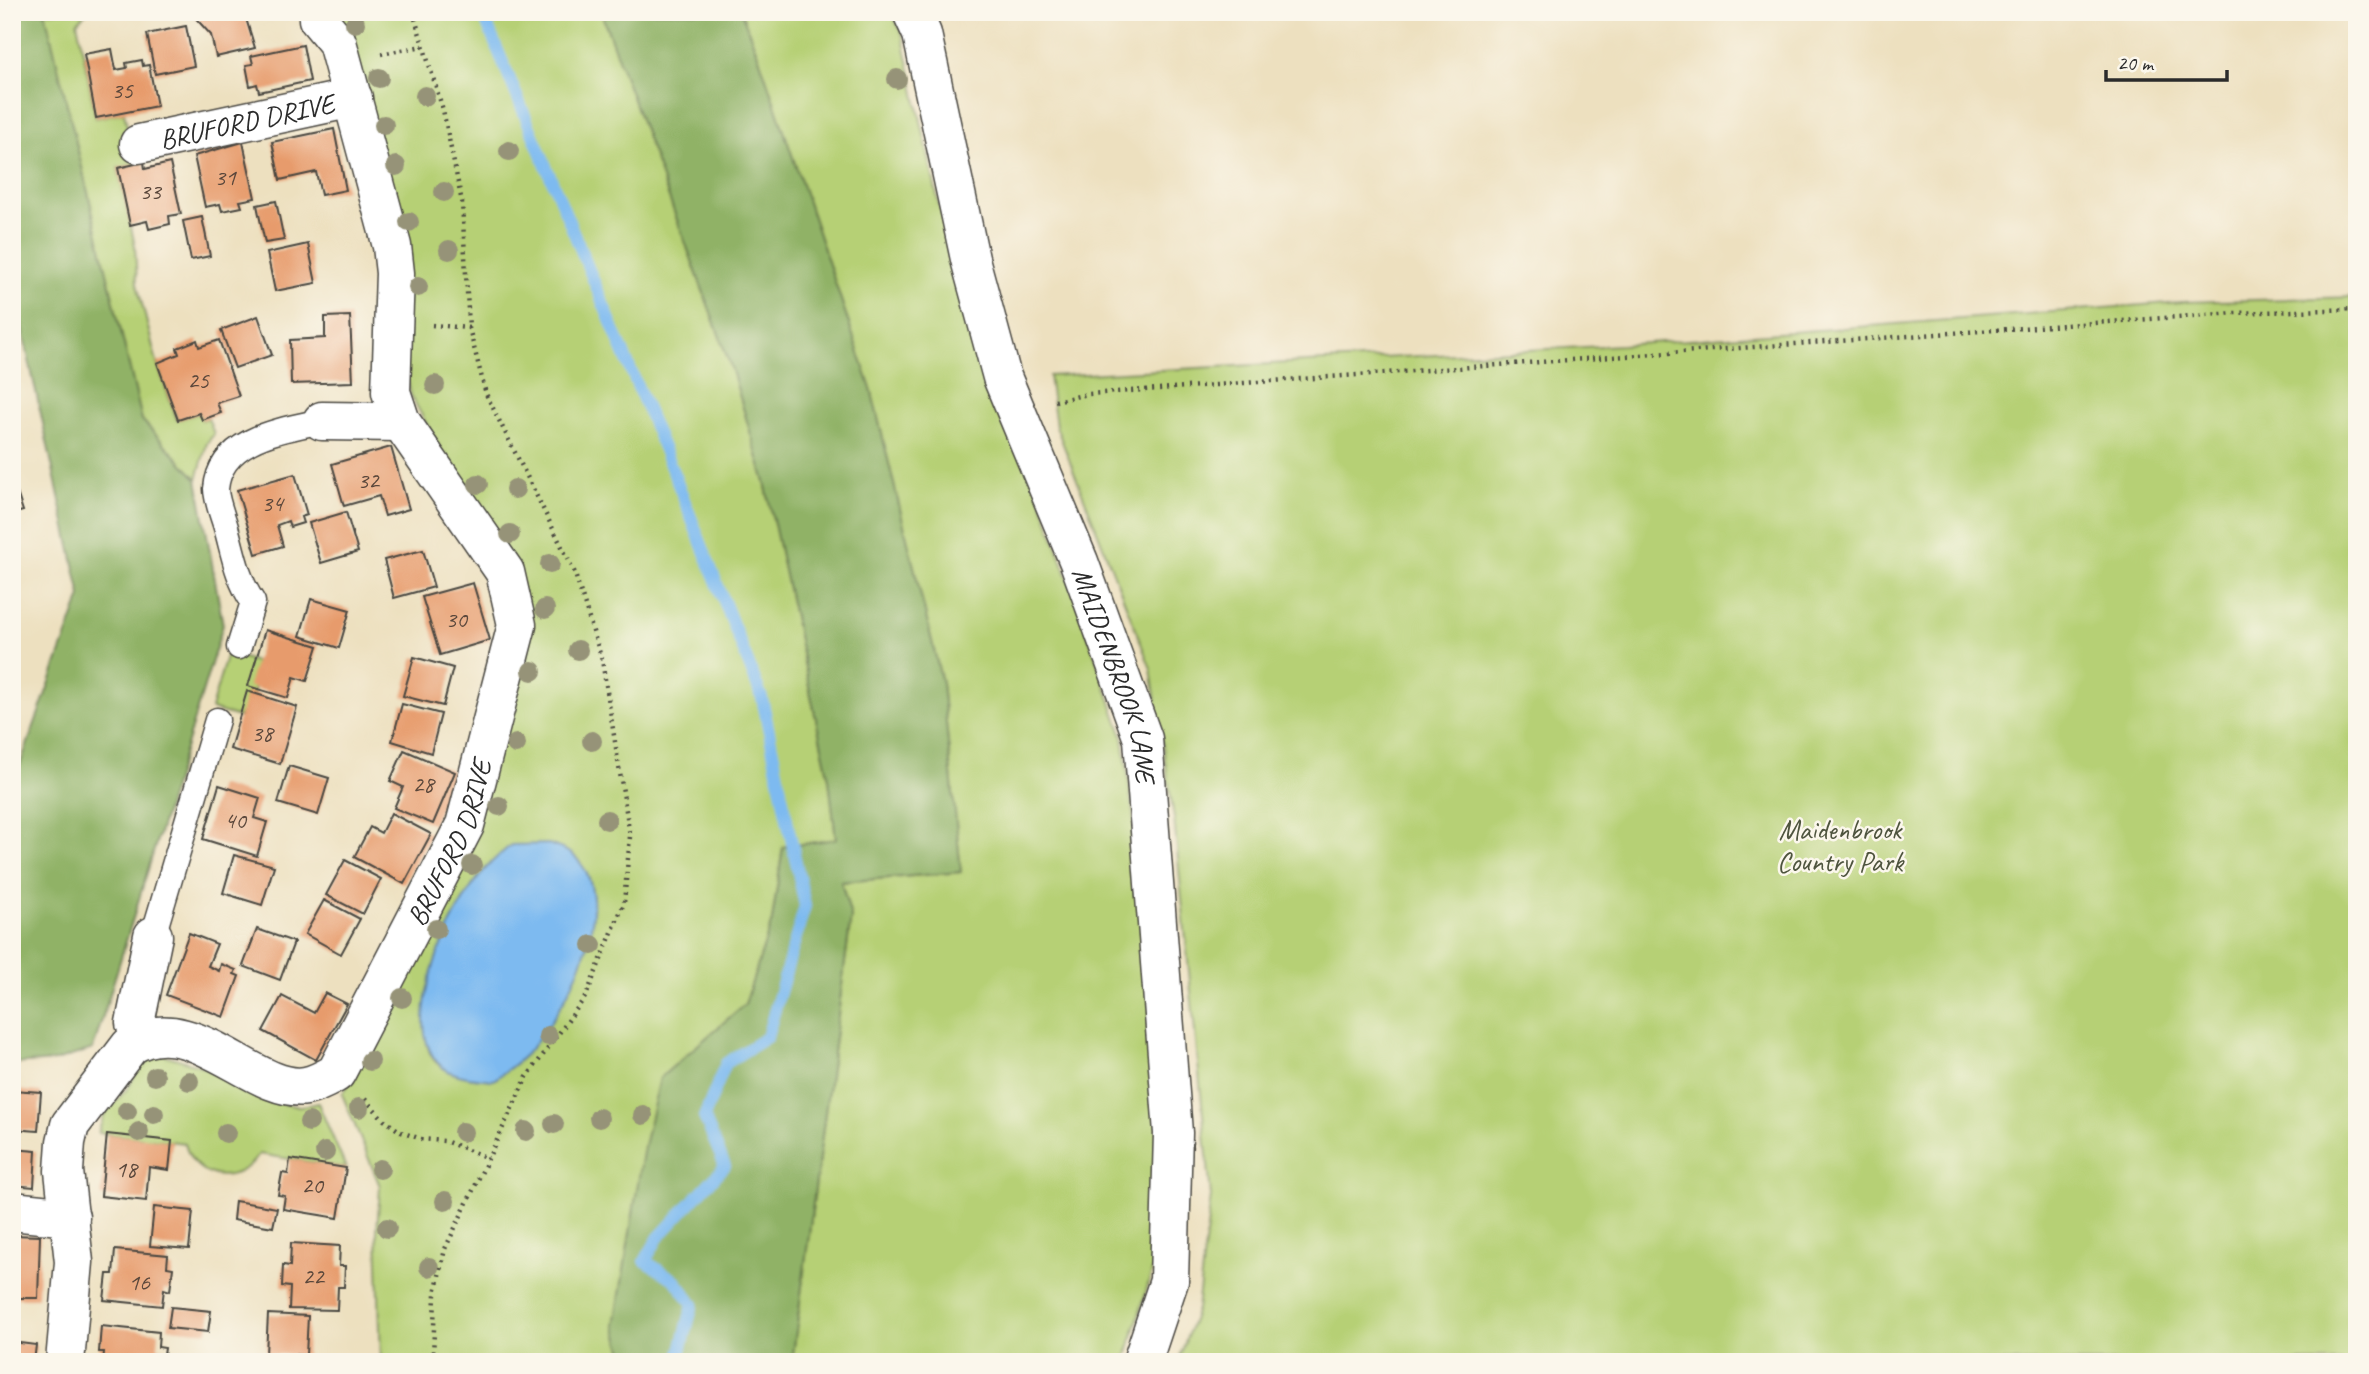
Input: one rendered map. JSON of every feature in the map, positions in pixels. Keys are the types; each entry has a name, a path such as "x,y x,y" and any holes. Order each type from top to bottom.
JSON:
{"street":[{"name":"MAIDENBROOK LANE","path":"912,12 922,34 970,258 1002,377 1079,562 1143,739 1173,1145 1169,1281 1142,1362"},
{"name":"BRUFORD DRIVE","path":"318,19 337,42 392,246 395,273 391,392 401,422 505,572 517,625 465,825 336,1073"},
{"name":"BRUFORD DRIVE","path":"139,144 353,98"},
{"path":"321,421 401,422"},
{"path":"143,1037 135,1023 153,936"},
{"path":"65,1362 74,1262 64,1171 70,1125 130,1046 143,1037 165,1035 208,1047 285,1085 305,1087 336,1073"},
{"path":"12,1211 70,1217"}],"lane":[{"path":"239,647 253,602 240,584 216,489 227,458 242,445 278,430 321,421"},
{"path":"153,936 217,720"}],"path":[{"path":"1016,409 1088,394 2235,313 2357,309"},
{"path":"336,1073 351,1083 384,1120 401,1132 421,1139 445,1141 488,1158"}],"green space":[{"path":"12,12 45,12 142,420 197,479 223,625 93,1049 56,1061 14,1064 12,787 81,596 12,283"},
{"path":"45,12 87,12 77,22 96,118 124,112 135,164 118,168 135,246 137,284 157,363 177,420 199,413 202,420 208,418 214,434 207,443 197,479 142,420"},
{"path":"329,12 601,12 732,370 765,482 829,779 836,839 783,847 772,921 745,1004 660,1078 615,1325 626,1362 381,1362 377,1231 380,1186 342,1094 357,1071 527,658 435,439 411,396","holes":["486,868 548,1024 524,1056 494,1080 447,1069 437,1063 429,1051 426,1010 434,967 451,926"]},
{"path":"601,12 741,12 760,60 871,389 942,683 961,872 841,882 851,917 792,1362 626,1362 615,1325 644,1146 660,1078 745,1004 772,921 783,847 836,839 829,779 765,482 732,370"},
{"path":"741,12 891,12 902,33 939,205 1123,737 1141,874 1160,1150 1155,1261 1125,1362 792,1362 851,917 841,882 961,872 942,683 871,389 760,60"},
{"name":"Maidenbrook Country Park","path":"2357,297 2357,1362 1178,1362 1197,1309 1211,1196 1174,818 1151,669 1056,426 1049,376 1622,345 2182,302"},
{"path":"227,653 256,662 254,693 239,717 211,709"},
{"path":"157,1053 216,1072 278,1102 305,1106 318,1103 346,1168 259,1154 240,1171 218,1176 198,1166 185,1143 98,1133 105,1113 128,1088 143,1061"}],"water":[{"path":"549,844 573,855 588,876 593,901 591,929 571,988 539,1038 521,1059 494,1080 465,1076 444,1069 428,1045 424,1020 434,963 446,934 473,884 511,845"}],"building":[{"path":"190,12 244,12 255,48 216,57 211,35"},
{"path":"186,26 194,66 155,74 147,34"},
{"path":"303,45 310,81 259,92 257,84 250,86 246,65 253,64 251,56"},
{"path":"112,49 116,70 127,68 126,63 142,60 143,66 149,65 157,106 96,118 84,54"},
{"path":"334,129 346,190 321,195 316,172 280,180 272,142"},
{"path":"243,142 255,198 240,201 242,207 222,211 220,204 205,207 194,156"},
{"path":"144,162 145,169 170,163 181,214 169,216 170,224 149,229 147,221 130,225 118,168"},
{"path":"276,201 284,240 265,243 257,205"},
{"path":"202,217 210,256 191,260 183,221"},
{"path":"308,244 316,283 275,291 267,253"},
{"path":"258,316 272,355 235,368 221,330"},
{"path":"350,316 353,382 291,384 290,340 325,338 325,317"},
{"path":"197,340 199,347 219,340 239,396 217,403 221,413 202,420 199,413 178,420 157,363 179,354 177,348"},
{"path":"391,447 409,509 385,516 379,496 344,506 332,464"},
{"path":"295,474 307,515 301,517 303,523 290,527 288,521 277,525 283,546 256,554 237,490"},
{"path":"12,477 23,511 12,514"},
{"path":"346,512 358,552 321,563 309,523"},
{"path":"423,550 434,587 394,598 384,560"},
{"path":"473,583 490,640 440,655 422,597"},
{"path":"311,599 350,610 339,648 300,636"},
{"path":"265,630 318,646 307,681 294,677 288,698 248,686"},
{"path":"414,657 453,668 443,706 403,696"},
{"path":"247,691 297,707 280,764 230,749"},
{"path":"402,704 441,714 431,753 392,741"},
{"path":"404,750 455,772 433,824 394,808 403,787 390,781"},
{"path":"289,766 329,778 318,815 278,803"},
{"path":"219,785 260,798 254,818 267,822 257,856 203,839"},
{"path":"391,813 431,834 404,884 354,857 370,827 381,833"},
{"path":"234,855 274,866 262,905 223,893"},
{"path":"345,860 381,879 363,914 326,895"},
{"path":"324,900 360,919 341,954 305,934"},
{"path":"257,929 294,942 280,980 243,966"},
{"path":"189,933 217,944 208,966 219,971 221,964 236,970 234,974 239,976 224,1017 166,995"},
{"path":"325,993 347,1004 316,1060 263,1031 282,996 314,1013"},
{"path":"12,1090 41,1092 38,1131 12,1129"},
{"path":"107,1134 172,1141 169,1170 149,1167 146,1201 101,1196"},
{"path":"12,1149 36,1151 34,1187 12,1185"},
{"path":"290,1159 346,1168 338,1218 283,1209 285,1196 278,1195 282,1173 288,1174"},
{"path":"235,1201 277,1208 273,1227 233,1220"},
{"path":"154,1207 193,1211 189,1249 150,1246"},
{"path":"12,1235 40,1236 38,1298 12,1298"},
{"path":"291,1243 340,1246 339,1266 345,1266 344,1287 338,1287 337,1310 289,1309 290,1287 282,1286 283,1265 290,1266"},
{"path":"115,1250 168,1255 167,1267 173,1268 170,1291 164,1289 162,1306 104,1300 107,1274 113,1274"},
{"path":"171,1307 211,1311 208,1332 168,1328"},
{"path":"268,1314 308,1316 306,1355 266,1354"},
{"path":"101,1326 159,1332 158,1347 165,1348 163,1362 103,1362 104,1352 99,1352"},
{"path":"12,1342 36,1345 34,1362 12,1362"}],"waterway":[{"path":"482,12 674,474 762,698 805,906 767,1037 726,1063 704,1117 725,1166 658,1238 645,1261 675,1280 693,1304 678,1362"}]}
